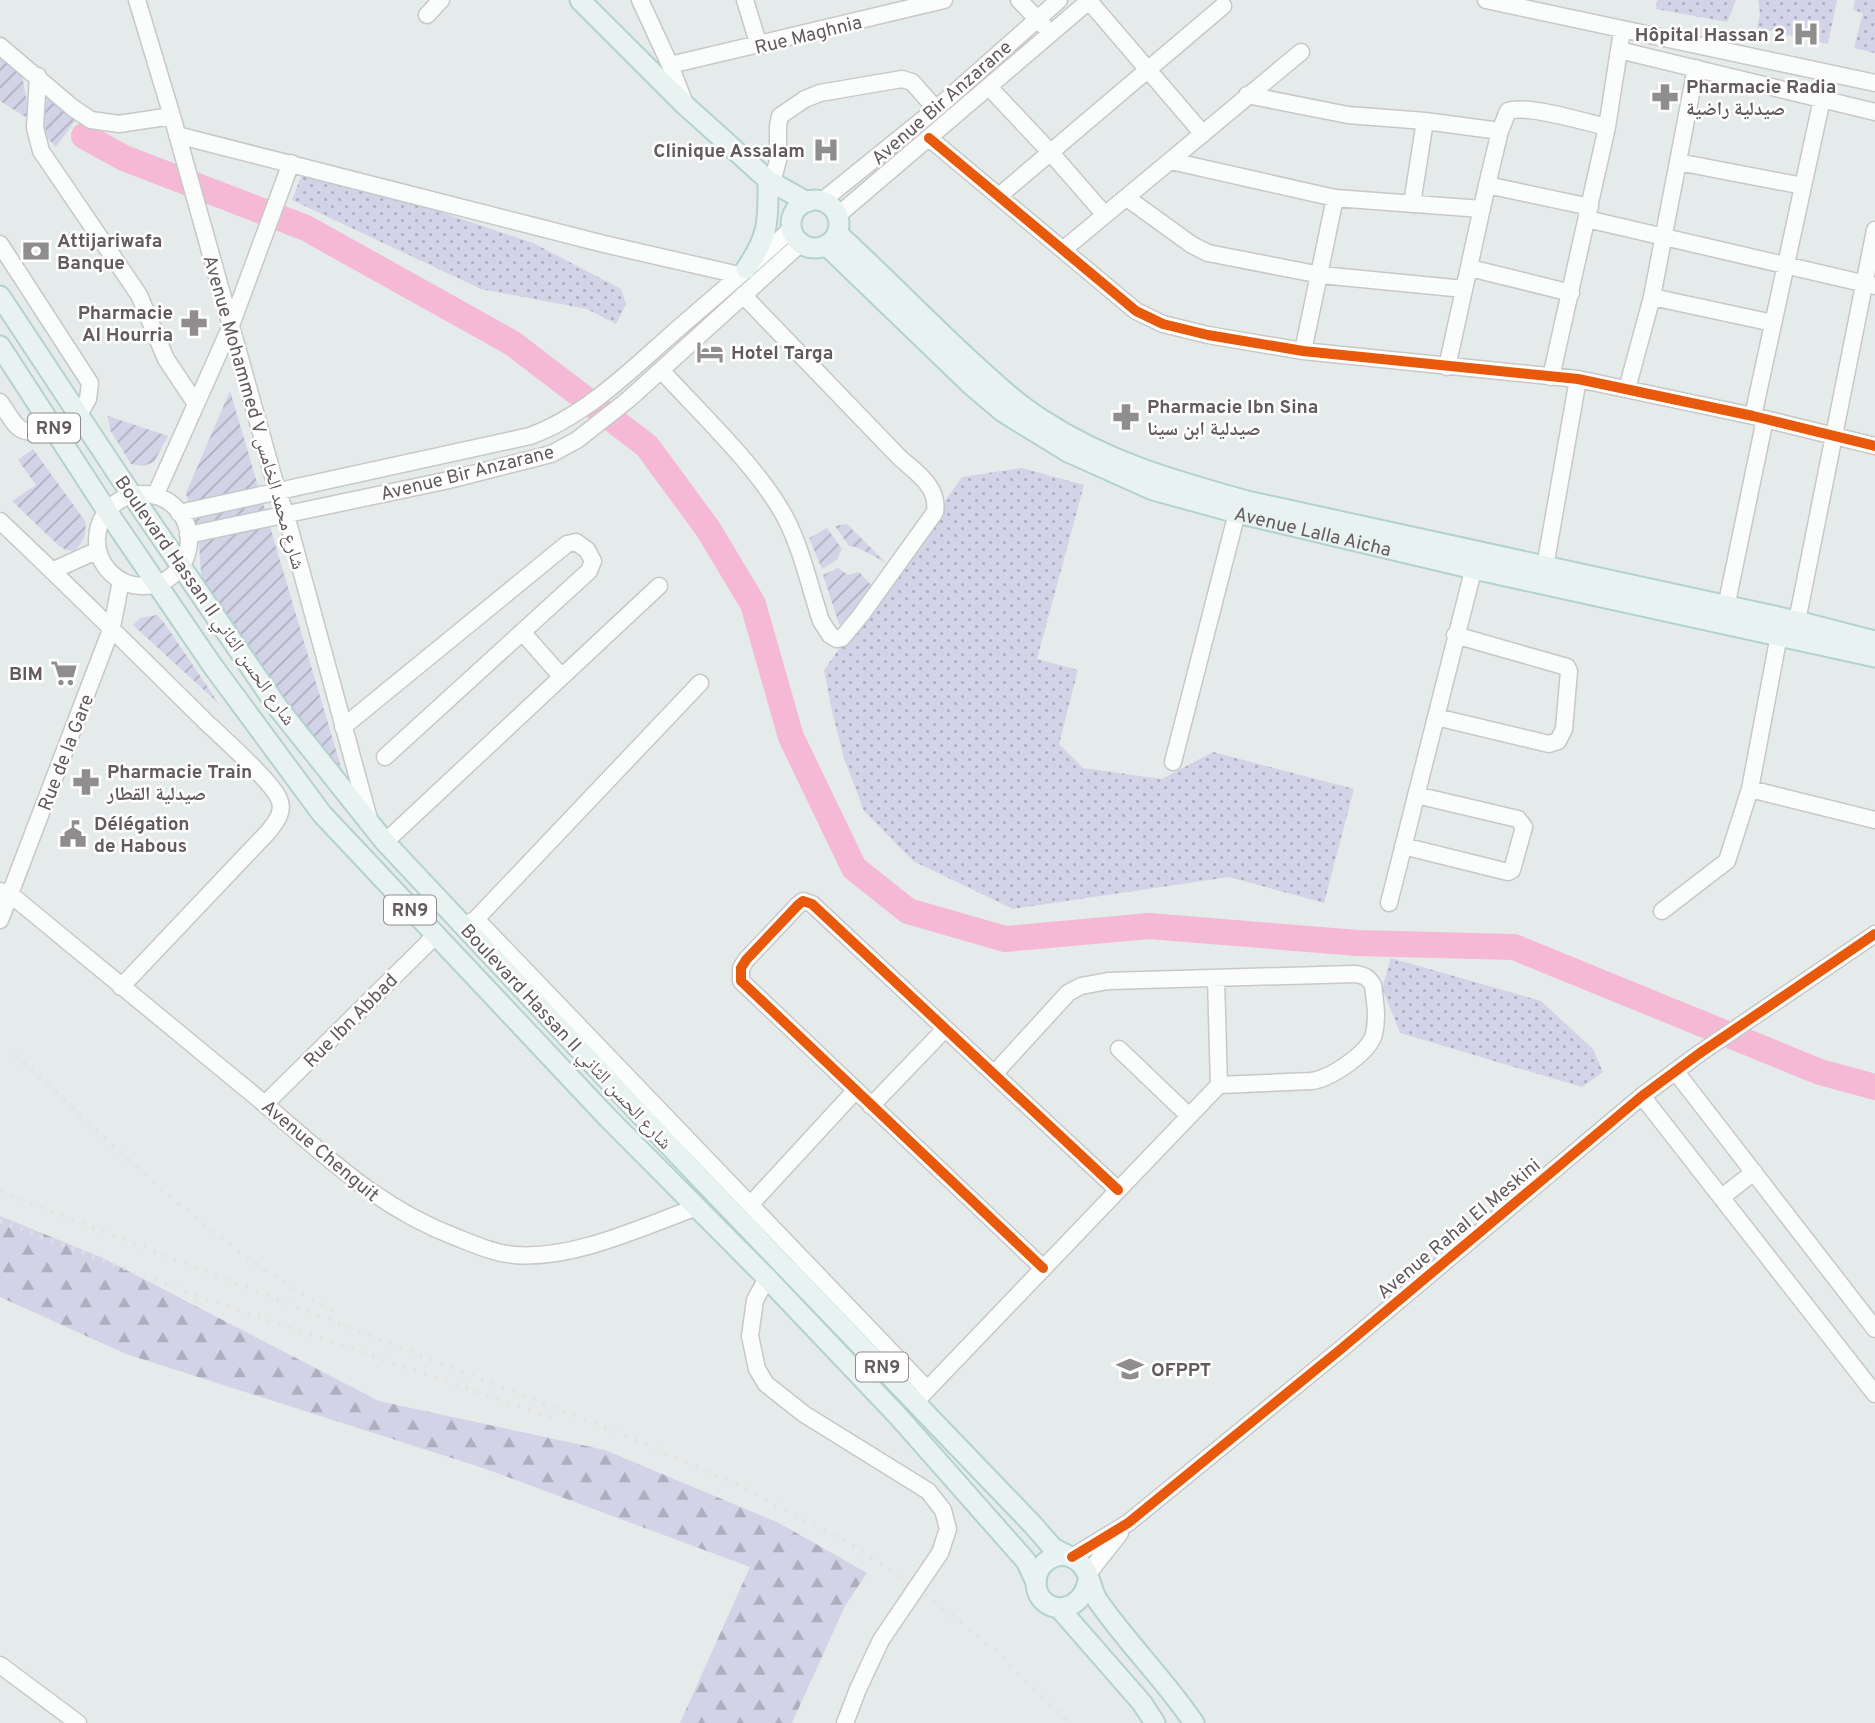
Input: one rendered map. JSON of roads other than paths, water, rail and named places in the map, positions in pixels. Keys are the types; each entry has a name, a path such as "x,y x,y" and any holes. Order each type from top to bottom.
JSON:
{"main road":[{"path":"580,0 686,106 772,183 788,190 803,218 813,248 833,231"},
{"path":"743,272 757,254 767,229 772,183"},
{"name":"Avenue Lalla Aicha","path":"803,218 831,207 833,231 1007,394 1042,421 1133,467 1239,506 1476,561 1797,621 1875,640"},
{"name":"Boulevard Hassan II شارع الحسن الثاني","path":"0,296 132,496 279,709 385,842 470,923 922,1396 1053,1548 1070,1557"},
{"name":"Boulevard Hassan II شارع الحسن الثاني","path":"0,346 107,511 212,665 302,790 435,936 608,1118 898,1416 1026,1561 1036,1582"},
{"name":"Avenue Lalla Aicha","path":"1544,575 1875,657"},
{"path":"1036,1582 1038,1570 1046,1561 1057,1556 1070,1557"},
{"name":"RN9","path":"1070,1557 1083,1566 1097,1600 1172,1690 1194,1723"},
{"path":"1059,1608 1070,1607 1080,1601 1086,1592 1088,1578"},
{"name":"RN9","path":"1036,1582 1042,1599 1059,1608 1142,1703 1156,1723"}],"street":[{"name":"Avenue Mohammed V شارع محمد الخامس","path":"137,0 286,515 370,824"},
{"path":"427,15 440,0"},
{"path":"640,0 686,106"},
{"path":"745,0 759,46"},
{"name":"Rue Maghnia","path":"670,65 944,0"},
{"path":"1019,0 1052,33"},
{"name":"Avenue Bir Anzarane","path":"179,513 530,436 570,417 617,382 803,218 936,108 1059,0"},
{"path":"1089,0 1203,134"},
{"name":"Avenue Bir Anzarane","path":"833,231 929,138 1089,0"},
{"path":"1486,0 1875,83"},
{"path":"999,196 1223,6"},
{"path":"1551,377 1607,127 1622,31"},
{"path":"0,46 90,120 119,124 172,116"},
{"path":"1619,50 1875,112"},
{"path":"1064,249 1301,52"},
{"path":"1627,389 1652,297 1696,68"},
{"path":"37,76 35,128 41,150 139,295 166,359 196,404"},
{"path":"772,183 778,160 780,117 812,96 906,79 936,108"},
{"path":"989,87 1105,215"},
{"path":"1247,95 1348,115 1500,131"},
{"path":"1726,607 1773,323 1822,99"},
{"path":"1447,367 1487,185 1500,131 1508,111 1515,108 1607,127"},
{"path":"1412,204 1425,121"},
{"path":"929,138 1136,311 1154,320 1208,335 1303,351 1578,379 1875,446"},
{"path":"178,140 291,163 425,199 707,268 743,272"},
{"path":"1171,161 1335,198 1482,209"},
{"path":"1678,162 1803,186"},
{"path":"155,496 230,328 291,163"},
{"path":"1487,185 1662,237 1870,285"},
{"path":"1127,198 1192,245 1208,253 1321,275 1464,289"},
{"path":"1303,351 1335,198"},
{"name":"Avenue Bir Anzarane","path":"188,535 449,480 551,454 577,440 629,399 743,295 803,218"},
{"path":"1797,621 1832,437 1870,285 1875,230"},
{"path":"0,244 90,383 88,399 79,414"},
{"path":"707,268 712,299"},
{"path":"1470,268 1571,292"},
{"path":"661,370 753,471 782,511 790,527 821,621 830,635 837,639 842,638 935,512 933,491 743,295"},
{"path":"1652,297 1773,323"},
{"path":"1544,575 1578,379"},
{"path":"0,402 24,432 30,434 55,429"},
{"path":"132,496 155,496 169,502 179,513 188,535 187,551 181,565 171,576 158,583 139,586 121,581 106,568 98,550 100,523 107,511 123,499 132,496"},
{"path":"1173,762 1239,506"},
{"path":"0,521 112,627 279,798 281,808 277,821 268,832 121,987"},
{"path":"343,727 567,544 570,542 580,545 592,558 592,567 385,757"},
{"path":"52,571 98,550"},
{"path":"1389,903 1455,635 1476,561"},
{"name":"Rue de la Gare","path":"0,920 5,892 112,627 121,581"},
{"path":"385,842 659,586"},
{"path":"523,633 561,676"},
{"path":"1436,718 1549,744 1558,741 1564,729 1569,671 1567,667 1455,635"},
{"path":"1662,911 1727,861 1750,789 1779,635"},
{"path":"700,683 470,923 751,1204 922,1396 1219,1085 1324,1080 1368,1045 1375,1032 1373,985 1368,977 1363,975 1108,981 1081,986 1062,999 994,1074"},
{"path":"1750,789 1875,821"},
{"path":"1403,846 1508,872 1517,860 1524,827 1518,819 1416,795"},
{"name":"Avenue Chenguit","path":"5,892 265,1104 349,1177 422,1224 488,1250 521,1255 559,1253 697,1208"},
{"path":"1043,1268 741,981 741,968 746,960 801,902 812,904 1118,1190"},
{"name":"Avenue Rahal El Meskini","path":"1070,1557 1128,1523 1341,1349 1642,1096 1700,1053 1875,934"},
{"name":"Rue Ibn Abbad","path":"265,1104 435,936"},
{"path":"1216,979 1219,1085"},
{"path":"871,1106 945,1029"},
{"path":"1119,1049 1189,1116"},
{"path":"1676,1072 1875,1329"},
{"path":"751,1204 855,1091"},
{"path":"1642,1096 1875,1394"},
{"path":"1722,1197 1754,1172"},
{"path":"767,1279 755,1300 750,1336 757,1369 766,1384 804,1414 928,1491 943,1510 948,1530 940,1553 881,1640 845,1723"},
{"name":"Avenue Rahal El Meskini","path":"1088,1578 1128,1523"},
{"path":"0,1665 78,1723"}],"waterway":[{"path":"84,136 124,158 306,228 512,343 647,446 708,529 753,604 791,737 854,868 908,911 1005,939 1149,926 1357,943 1514,947 1820,1072 1875,1087"}],"railway":[{"path":"15,1055 203,1224 279,1279 340,1314"},
{"path":"0,1191 622,1434 739,1485 859,1549 934,1601 997,1652 1069,1723"},
{"path":"0,1221 195,1295 553,1418"}],"place":[{"name":"Hôpital Hassan 2","path":"1806,34"},
{"name":"Pharmacie Radia صيدلية راضية","path":"1665,97"},
{"name":"Clinique Assalam","path":"826,150"},
{"name":"Attijariwafa Banque","path":"36,251"},
{"name":"Pharmacie Al Hourria","path":"194,323"},
{"name":"Hotel Targa","path":"710,352"},
{"name":"Pharmacie Ibn Sina صيدلية ابن سينا","path":"1126,417"},
{"name":"BIM","path":"64,673"},
{"name":"Pharmacie Train صيدلية القطار","path":"86,782"},
{"name":"Délégation de Habous","path":"73,834"},
{"name":"OFPPT","path":"1130,1369"}]}
